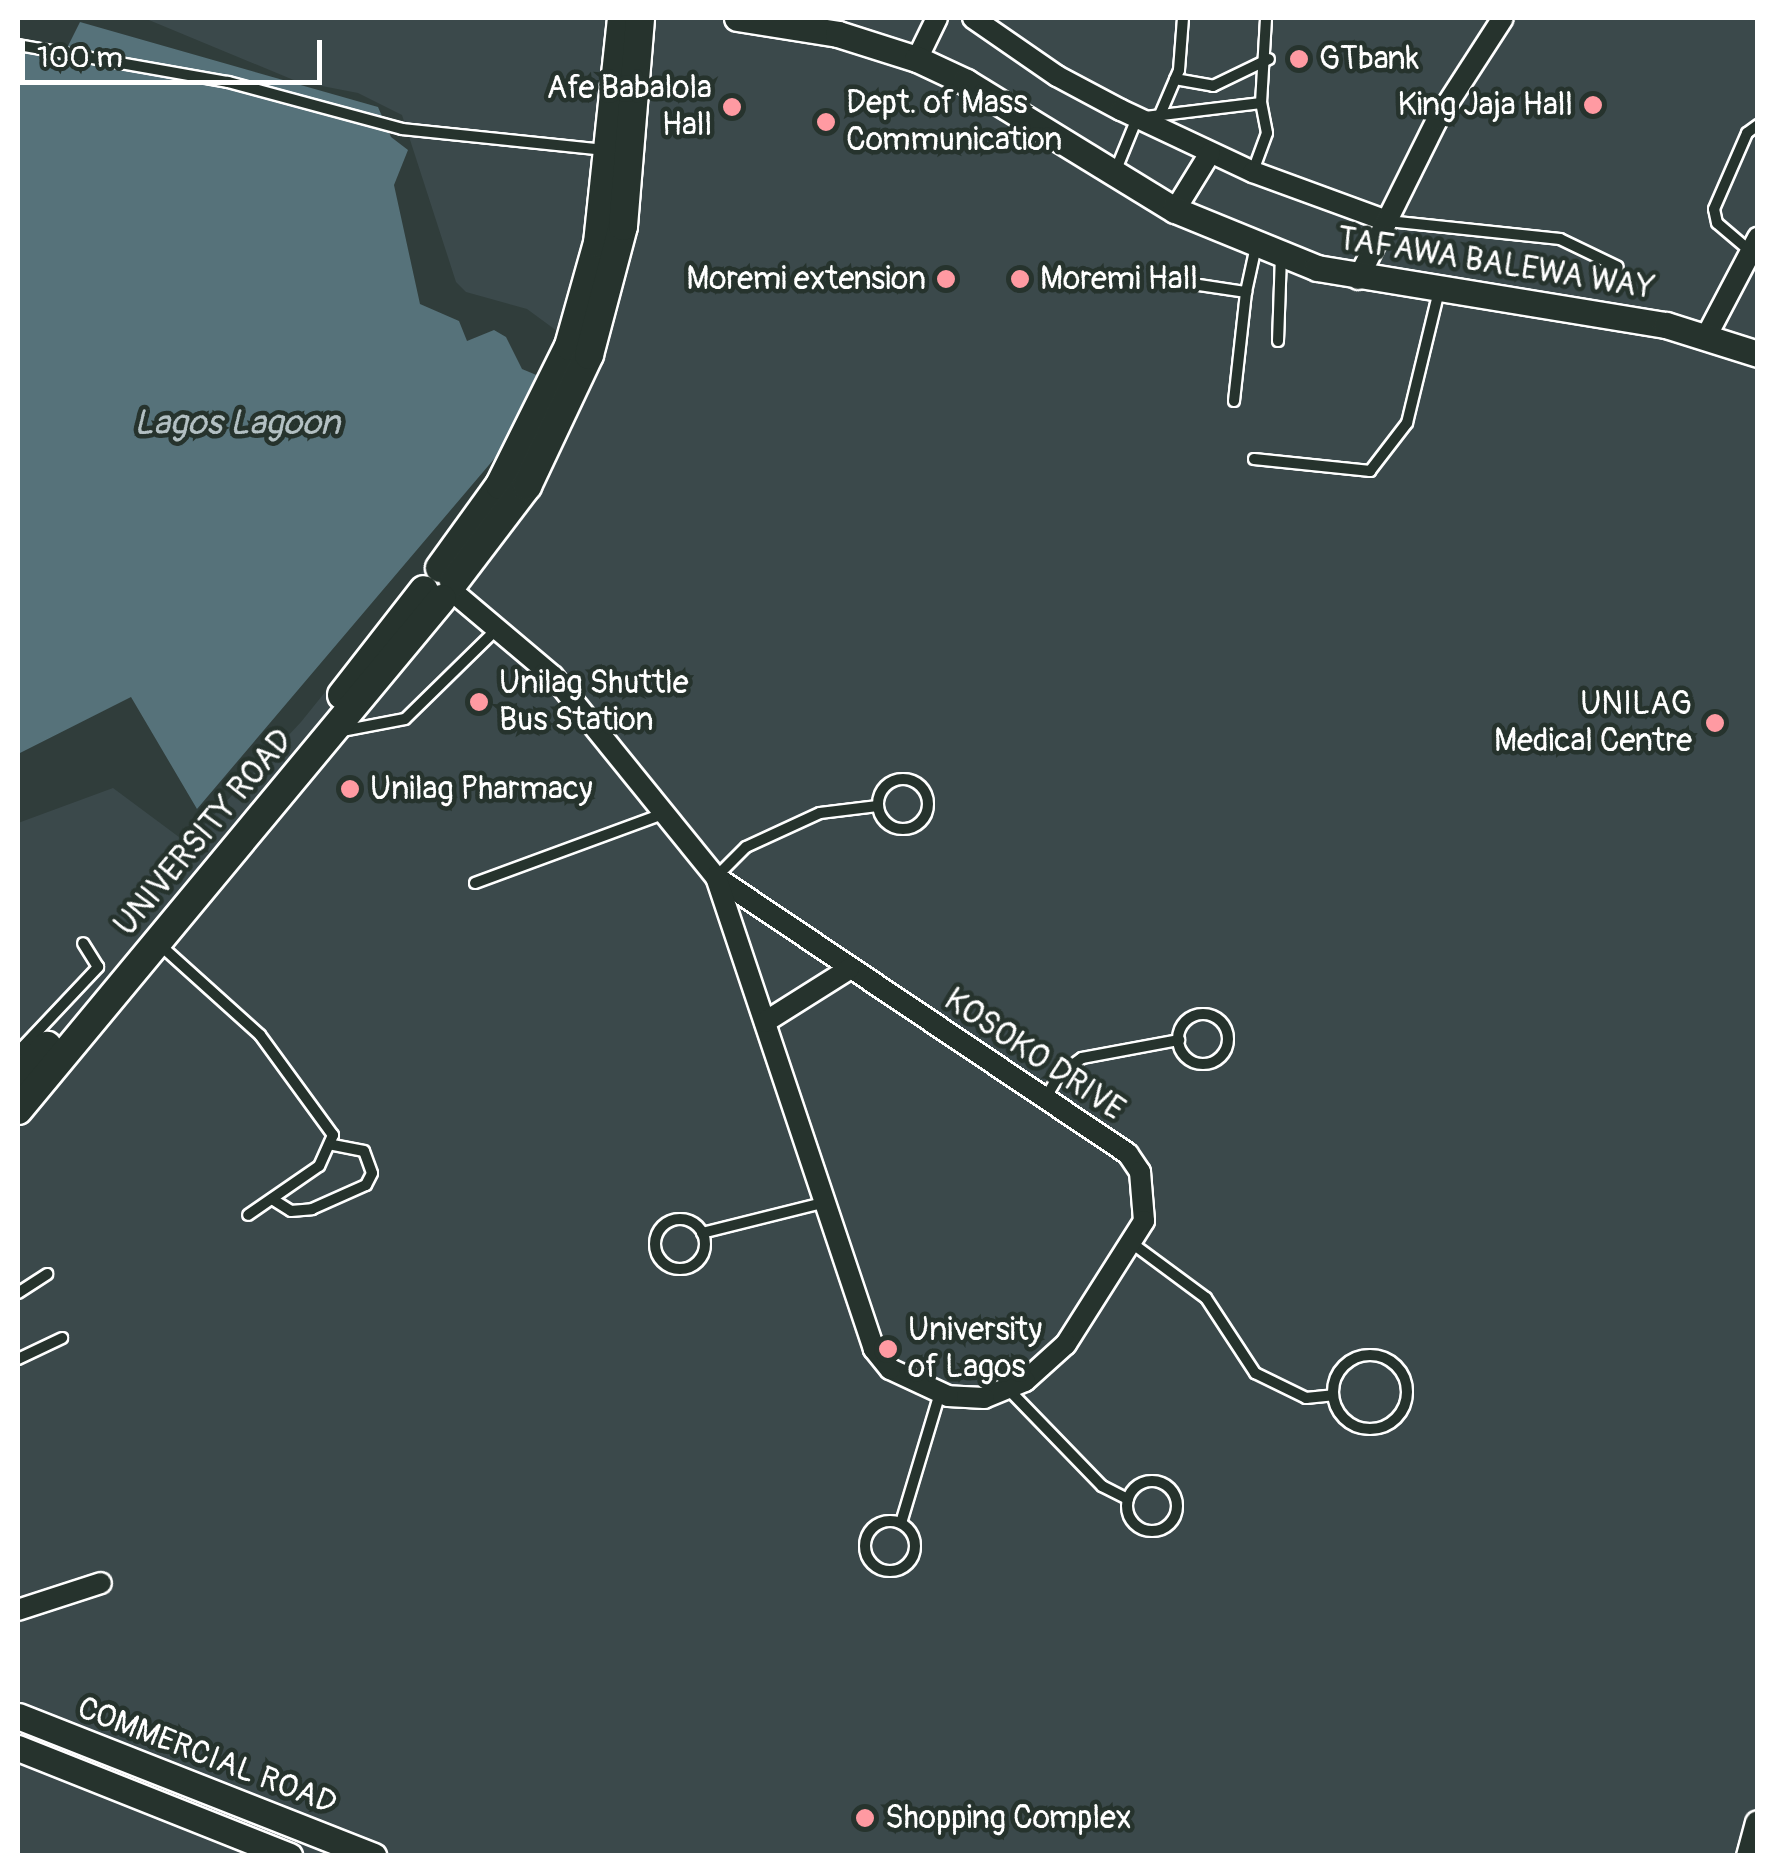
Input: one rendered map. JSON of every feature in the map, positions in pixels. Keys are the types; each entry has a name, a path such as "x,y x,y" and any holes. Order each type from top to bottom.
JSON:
{"main road":[{"path":"622,18 639,18"},
{"name":"UNIVERSITY ROAD","path":"620,152 622,18"},
{"name":"UNIVERSITY ROAD","path":"18,1110 336,731 443,586 553,390 586,296 620,152 639,18"},
{"name":"UNIVERSITY ROAD","path":"18,1080 443,586"}],"street":[{"name":"TAFAWA BALEWA WAY","path":"736,18 838,34 918,60 966,82 1175,210 1281,255 1358,278 1511,296 1706,335 1758,354"},
{"path":"918,60 937,18"},
{"path":"973,18 1056,76 1137,118 1253,172 1387,221"},
{"path":"1358,278 1437,120 1502,18"},
{"path":"1175,210 1210,153"},
{"path":"1706,335 1754,245"},
{"name":"KOSOKO DRIVE","path":"443,586 500,626 553,676 716,877 1128,1154 1140,1172 1144,1222 1133,1244 1066,1344 1008,1390 984,1398 940,1393 890,1370 874,1350 716,877"},
{"path":"765,1022 850,969"},
{"path":"18,1610 101,1584"},
{"name":"COMMERCIAL ROAD","path":"18,1716 374,1856"},
{"name":"COMMERCIAL ROAD","path":"18,1748 290,1856"},
{"path":"1749,1856 1758,1823"}],"lane":[{"path":"1159,117 1174,79 1182,18"},
{"path":"1253,172 1267,132 1261,103 1269,59 1266,18"},
{"path":"18,45 228,82 402,129 620,152"},
{"path":"1174,79 1213,86 1269,59"},
{"path":"1113,175 1137,118 1261,103"},
{"path":"1754,245 1718,223 1714,209 1747,133 1758,126"},
{"path":"1387,221 1560,240 1618,266"},
{"path":"1234,401 1246,292 1256,245"},
{"path":"1278,340 1281,255"},
{"path":"1200,284 1246,292"},
{"path":"1254,458 1370,472 1407,424 1440,290"},
{"path":"336,731 405,719 500,626"},
{"path":"896,780 913,782 927,800 920,822 905,829 890,826 878,806 882,790 896,780"},
{"path":"716,877 746,847 820,813 878,806"},
{"path":"475,884 663,814"},
{"path":"18,1052 98,967 83,943"},
{"path":"158,943 270,1046 320,1112 333,1145"},
{"path":"1197,1015 1214,1016 1228,1034 1225,1050 1206,1063 1184,1055 1179,1040 1183,1024 1197,1015"},
{"path":"1046,1097 1082,1058 1179,1040"},
{"path":"268,1196 291,1210 312,1209 366,1185 372,1172 364,1151 333,1145"},
{"path":"268,1196 277,1198 319,1166 333,1145"},
{"path":"248,1216 268,1196"},
{"path":"702,1232 705,1248 690,1267 675,1269 657,1254 656,1238 666,1224 682,1220 702,1232 822,1203"},
{"path":"1133,1244 1206,1298 1255,1373 1306,1398 1334,1395"},
{"path":"18,1294 47,1274"},
{"path":"18,1359 62,1338"},
{"path":"1370,1354 1400,1370 1408,1392 1399,1415 1366,1428 1344,1417 1334,1395 1339,1371 1370,1354"},
{"path":"1008,1390 1102,1486 1128,1499"},
{"path":"901,1523 940,1393"},
{"path":"1154,1481 1169,1488 1177,1510 1163,1528 1147,1530 1133,1522 1128,1499 1138,1486 1154,1481"},
{"path":"884,1522 901,1523 912,1534 912,1557 892,1570 877,1567 865,1547 870,1531 884,1522"}],"shaded area":[{"name":"University of Lagos","path":"144,18 1757,18 1757,1855 18,1856 18,823 113,788 187,843 301,722 550,413 570,375 557,331 527,309 466,292 456,282 402,115 358,93 296,81"}],"water":[{"name":"Lagos Lagoon","path":"80,22 378,107 391,137 408,150 394,185 420,304 459,321 467,341 494,330 506,337 522,369 546,379 539,406 197,809 131,697 18,754 18,38 66,50"}],"place":[{"name":"GTbank","path":"1299,59"},
{"name":"King Jaja Hall","path":"1593,105"},
{"name":"Afe Babalola Hall","path":"732,107"},
{"name":"Dept. of Mass Communication","path":"826,122"},
{"name":"Moremi extension","path":"946,279"},
{"name":"Moremi Hall","path":"1020,279"},
{"name":"Unilag Shuttle Bus Station","path":"479,702"},
{"name":"UNILAG Medical Centre","path":"1715,723"},
{"name":"Unilag Pharmacy","path":"350,789"},
{"name":"University of Lagos","path":"888,1349"},
{"name":"Shopping Complex","path":"865,1818"}]}
